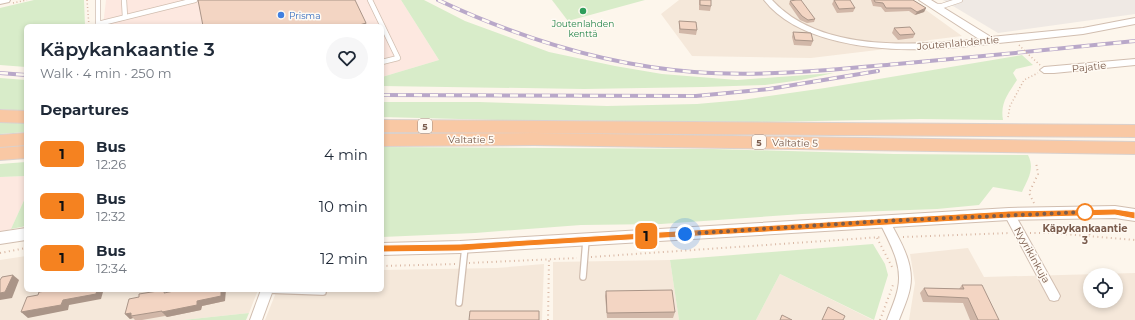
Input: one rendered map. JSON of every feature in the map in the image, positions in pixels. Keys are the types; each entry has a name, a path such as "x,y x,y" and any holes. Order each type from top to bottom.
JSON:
{"highway":[{"path":"0,116 24,117"},
{"name":"Valtatie 5","path":"384,126 1135,131"},
{"path":"0,141 24,139"},
{"name":"Valtatie 5","path":"384,140 534,139 1135,148"},
{"path":"1115,148 1135,151"},
{"path":"0,154 24,152"}],"street":[{"path":"0,1 5,0"},
{"name":"Joutenlahdentie","path":"768,0 777,12 794,23 824,34 862,43 918,47 1083,31 1135,21"},
{"path":"924,0 989,41"},
{"name":"Pajatie","path":"1044,70 1135,62"},
{"path":"384,249 465,247 1009,214 1115,212 1135,215"},
{"name":"Nyyrikinkuja","path":"1009,214 1021,233 1054,296"},
{"path":"884,221 902,260 906,281 893,320"},
{"path":"0,238 24,234"},
{"path":"256,320 266,292"}],"lane":[{"path":"98,0 98,24"},
{"path":"124,0 125,17"},
{"path":"101,24 195,0"},
{"path":"370,0 382,24"},
{"path":"934,6 942,6 960,0"},
{"path":"384,29 398,58 384,62"},
{"path":"583,277 586,239"},
{"path":"459,303 465,247"}],"path":[{"path":"87,0 89,24"},
{"path":"1008,117 1010,106 1024,80 1044,70 1018,45"},
{"path":"1036,162 1038,174 1029,193 1038,213 1052,233"},
{"path":"1085,226 1091,236"},
{"path":"384,266 549,260 892,237 1052,233 1135,240"},
{"path":"877,238 893,269"},
{"path":"0,253 24,248"},
{"path":"548,320 549,260"},
{"path":"880,320 893,283"}],"shaded area":[{"path":"106,0 401,0 439,60 384,76 384,24 103,24"},
{"path":"679,0 912,0 962,36 930,40 894,48 811,58 692,56 661,14"},
{"path":"943,0 1135,0 1135,14 998,33"},
{"path":"24,176 24,200 11,229 0,232 0,177"},
{"path":"968,248 984,277 1083,274 1083,308 1123,308 1123,273 1135,273 1135,320 909,320 915,283 910,254"},
{"path":"24,256 24,292 257,292 249,313 183,320 0,320 0,260"},
{"path":"670,260 679,320 553,320 553,262"},
{"path":"544,264 542,320 265,320 276,292 384,292 384,270 497,268"},
{"path":"780,274 873,320 756,320"}],"green space":[{"path":"34,0 84,0 85,24 24,24 24,67 0,65 0,8"},
{"path":"401,0 424,0 465,21 549,52 662,74 737,80 834,73 801,80 765,85 703,87 584,89 384,86 384,76 439,60"},
{"name":"Joutenlahden kenttä","path":"552,0 645,0 568,21"},
{"path":"1022,55 1033,65 1016,69 1013,73 1017,80 1008,94 1004,104 1002,114 1003,120 920,119 757,122 497,120 384,117 384,102 479,102 607,106 697,104 742,100 825,88"},
{"path":"0,78 24,80 24,111 0,109"},
{"path":"0,121 24,121 24,132 0,134"},
{"path":"384,147 713,149 894,154 1028,155 1031,165 1030,174 1022,192 993,187 979,205 937,209 802,214 661,224 581,225 475,233 384,237"},
{"path":"24,162 24,176 0,177 0,164"},
{"path":"24,200 24,226 11,229"},
{"path":"873,244 885,264 888,275 874,320 780,274 756,320 679,320 670,260"},
{"path":"249,313 246,320 183,320"}],"building":[{"name":"Prisma","path":"198,0 355,0 366,23 363,24 203,24"},
{"path":"700,0 711,0 711,6 700,5"},
{"path":"801,0 815,19 808,20 802,16 790,1"},
{"path":"834,0 850,0 855,8 839,9"},
{"path":"874,0 913,0 926,8 917,12 911,8 886,8 883,3 875,2"},
{"path":"679,21 696,22 697,30 680,29"},
{"path":"910,27 915,34 900,35 894,28"},
{"path":"793,32 811,33 813,41 795,40"},
{"path":"13,275 5,292 0,293 0,280 2,277"},
{"path":"962,285 982,285 999,320 978,320 968,298 928,296 924,288 964,289"},
{"path":"672,290 675,312 607,313 606,291"},
{"path":"39,292 96,292 96,294 63,300 61,305 21,312 27,297 38,295"},
{"path":"152,292 221,292 221,296 197,301 197,305 162,312 131,316 131,313 125,314 129,299 139,297 139,294"},
{"path":"828,307 845,316 843,320 822,320"},
{"path":"470,311 539,311 539,320 469,320"},
{"path":"782,315 792,320 780,320"}],"railway":[{"path":"438,0 469,14 531,38 563,48 628,63 694,72 745,74 821,70 956,59 1135,41"},
{"path":"384,95 696,96 769,89 878,71"},
{"path":"0,73 24,75"}],"bus line":[{"name":"1","path":"384,249 460,247 1009,214 1115,212 1135,215"}],"place":[{"name":"Joutenlahden kenttä","path":"583,11"},
{"name":"Prisma","path":"281,15"},
{"name":"Käpykankaantie 3","path":"1085,212"}],"route":[{"path":"685,234 1009,214 1085,212"}]}
